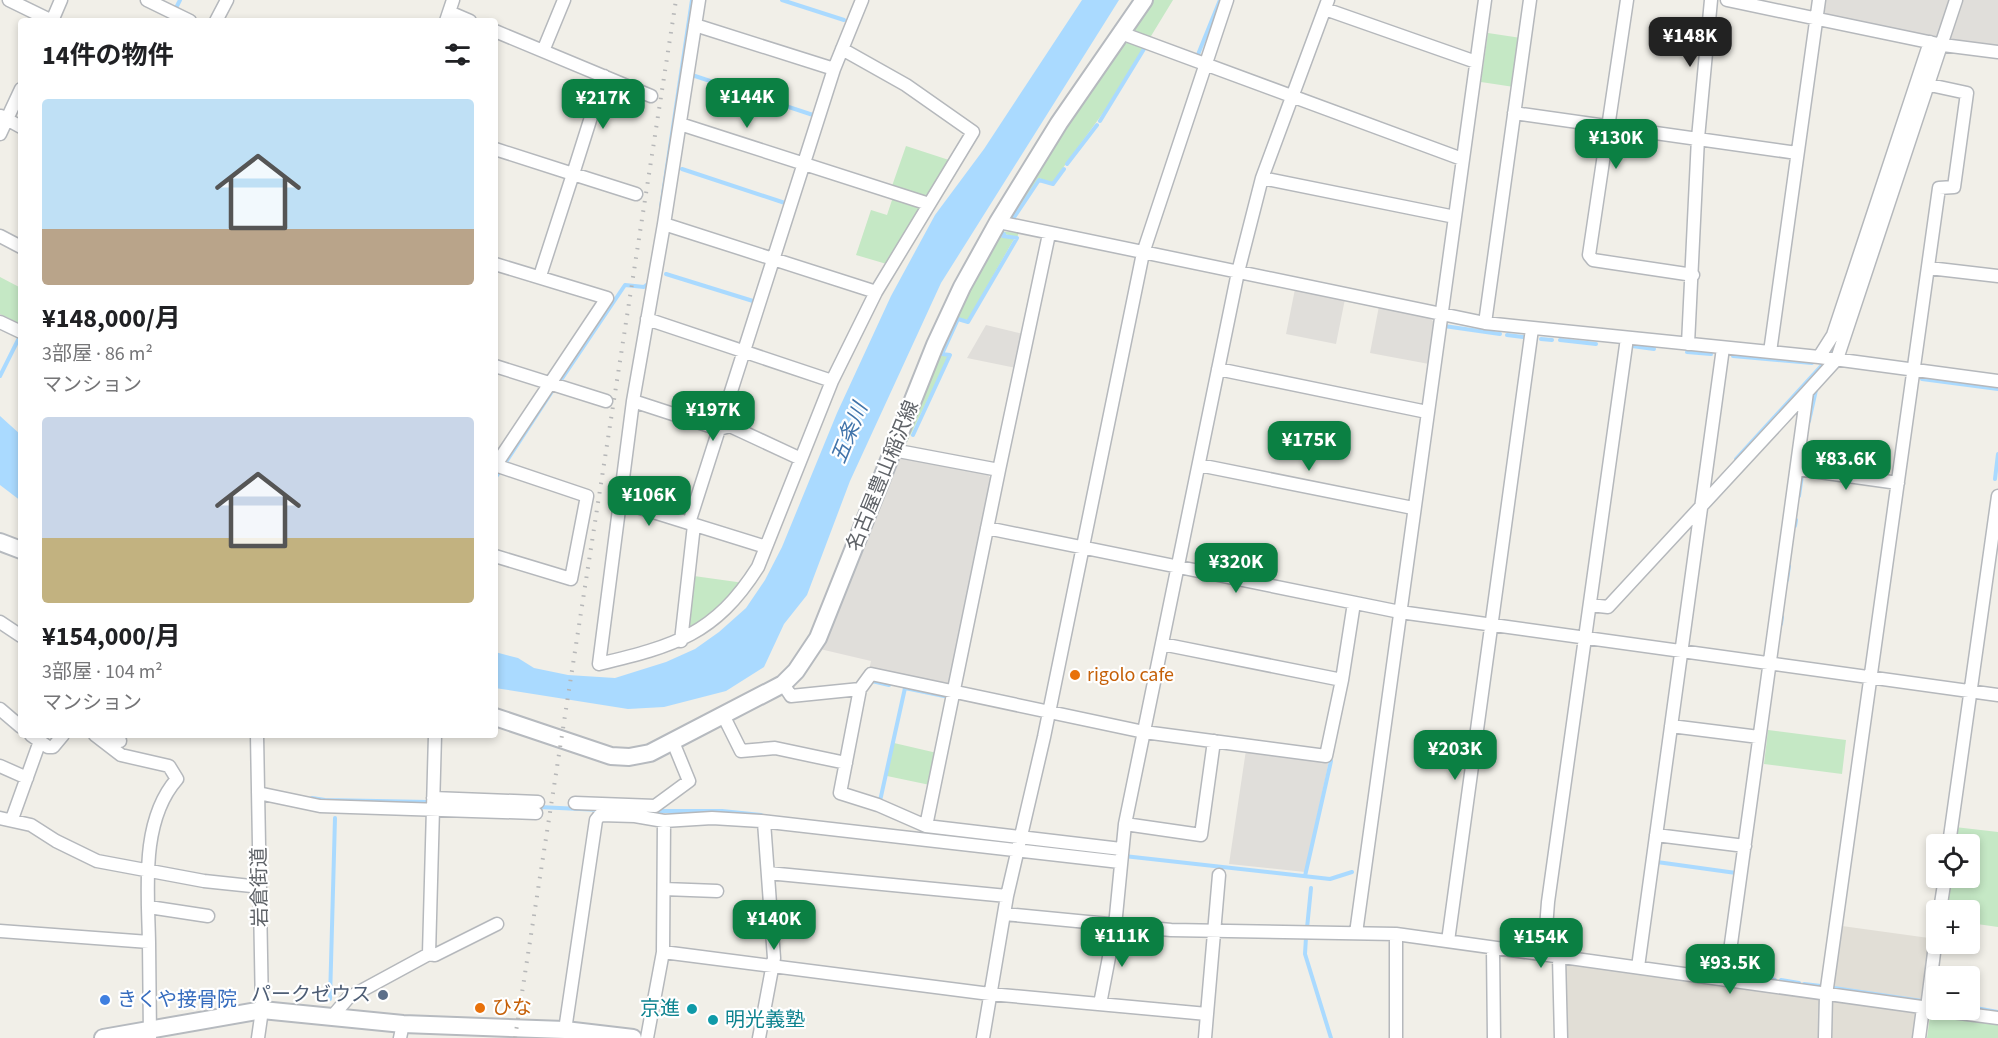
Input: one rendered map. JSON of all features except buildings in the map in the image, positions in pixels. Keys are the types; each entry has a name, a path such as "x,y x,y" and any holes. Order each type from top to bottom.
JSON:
{"main road":[{"name":"名古屋豊山稲沢線","path":"498,718 611,756 629,757 650,753 673,742 783,684 796,671 818,638 948,316 998,222 1059,123 1144,0"},
{"path":"0,542 18,549"},
{"path":"103,1038 150,1034 262,1010 331,1018 402,1031 489,1033 565,1030 596,1036 633,1038"}],"street":[{"path":"9,0 46,18"},
{"path":"53,18 61,0"},
{"path":"147,0 184,18"},
{"path":"218,18 227,0"},
{"path":"543,51 564,0"},
{"path":"699,0 664,224 633,401 618,501 599,664 681,641 700,630 737,598 758,567 832,381 876,292 973,132 906,85 842,49"},
{"path":"681,641 692,524 719,429 834,69 862,0"},
{"path":"983,1038 1007,897 1049,712 1143,253 1203,64 1227,0"},
{"path":"1356,933 1485,0"},
{"path":"1485,324 1530,0"},
{"path":"1627,0 1588,255 1593,260 1693,275"},
{"path":"1688,344 1698,138 1711,0"},
{"path":"1730,0 1936,43 1998,52"},
{"path":"1770,352 1819,0"},
{"path":"1820,357 1833,335 1936,43 1956,0"},
{"path":"1100,1004 1115,926 1125,824 1238,272 1262,178 1327,4 1476,62"},
{"path":"449,11 464,18"},
{"path":"695,25 834,69"},
{"path":"498,32 651,96"},
{"path":"1121,33 1462,159"},
{"path":"1590,605 1608,607 1837,358 1930,85 1936,43"},
{"path":"540,276 604,76"},
{"path":"1826,1038 1826,995 1940,188 1954,187 1967,93 1930,85"},
{"path":"0,134 4,118 18,94"},
{"path":"1514,113 1797,153"},
{"path":"4,118 18,125"},
{"path":"680,124 929,204"},
{"path":"498,150 636,194"},
{"path":"1262,178 1455,217"},
{"path":"998,222 1485,324 1837,358 1998,381"},
{"path":"664,224 876,292"},
{"path":"926,826 1049,234"},
{"path":"0,236 18,245"},
{"path":"498,265 607,298 498,461"},
{"path":"1929,268 1998,276"},
{"path":"646,319 832,381"},
{"path":"0,322 18,331"},
{"path":"1448,940 1532,329"},
{"path":"1544,954 1548,902 1627,339"},
{"path":"1638,967 1723,348"},
{"path":"498,367 606,401"},
{"path":"1218,369 1427,412"},
{"path":"1726,980 1807,392"},
{"path":"633,401 719,429 730,426 801,459"},
{"path":"893,450 999,470"},
{"path":"1199,465 1413,508"},
{"path":"498,466 587,496 571,579 498,557"},
{"path":"1798,469 1898,483"},
{"path":"1950,834 1998,496"},
{"path":"618,501 766,547"},
{"path":"987,528 1400,612 1998,695"},
{"path":"1020,843 926,826 878,804 840,793 860,689 871,674 1144,732 1326,756 1342,680 1354,603"},
{"path":"0,622 18,634"},
{"path":"1162,644 1342,680"},
{"path":"783,684 791,696 860,689"},
{"path":"0,709 18,724"},
{"path":"723,716 741,751 775,748 846,763"},
{"path":"1671,726 1759,737"},
{"path":"60,738 53,747 48,747 36,738 27,778 6,818 31,825 56,841 97,861 204,881 260,887"},
{"path":"99,738 121,755 169,766 177,779 166,791 158,815 148,871 150,1034"},
{"name":"岩倉街道","path":"257,738 262,1010 258,1038"},
{"path":"429,954 435,738"},
{"path":"1125,824 1201,835 1214,741"},
{"path":"575,803 655,806 688,781 673,742"},
{"path":"0,766 27,778"},
{"path":"258,793 320,806 433,804 537,808"},
{"path":"565,1030 597,820 600,815 635,816 664,821 712,818 764,822 1020,843 1121,856"},
{"path":"647,1038 663,952 664,821"},
{"path":"759,1038 773,965 764,822"},
{"path":"1656,835 1744,846"},
{"path":"768,873 1007,897"},
{"path":"1205,1038 1219,875"},
{"path":"664,889 717,891"},
{"path":"148,907 208,916"},
{"path":"1004,914 1115,926 1396,934 1926,1008"},
{"path":"331,1018 348,998 429,954 435,955 497,924"},
{"path":"0,931 149,942"},
{"path":"1396,934 1396,1038"},
{"path":"1493,948 1494,1038"},
{"path":"663,952 990,994 1207,1014"},
{"path":"1559,957 1561,1038"},
{"path":"1980,1016 1998,1018"},
{"path":"1919,1038 1926,1020"}],"shaded area":[{"path":"1823,0 1998,0 1998,47 1933,38 1825,16 1821,11"},
{"path":"1295,289 1345,299 1336,344 1286,334"},
{"path":"1379,306 1426,315 1435,323 1429,364 1370,353"},
{"path":"986,325 1023,334 1016,368 967,358"},
{"path":"896,455 986,472 991,479 950,683 945,685 869,670 871,661 820,649"},
{"path":"1246,750 1329,761 1305,872 1229,864"},
{"path":"1842,926 1926,938 1927,954 1921,1001 1915,1011 1918,1015 1915,1038 1564,1038 1564,961 1816,997 1822,1003 1830,1003 1836,999 1832,991"}],"green space":[{"path":"1151,0 1173,0 1148,41 1131,34"},
{"path":"1488,33 1521,38 1514,87 1481,82"},
{"path":"1126,40 1144,46 1111,102 1052,183 1039,178 1011,221 1008,216 1072,115"},
{"path":"906,146 952,161 930,197 892,186"},
{"path":"893,197 923,207 890,265 856,255 871,210 887,215"},
{"path":"999,231 1019,233 1017,237 1004,234 1002,236 1014,239 968,320 957,318 941,354 949,356 907,442 904,437 940,346"},
{"path":"0,277 18,286 18,323 0,314"},
{"path":"694,576 744,583 735,596 687,634"},
{"path":"1768,730 1846,740 1842,774 1764,764"},
{"path":"894,743 937,753 930,785 887,776"},
{"path":"1955,827 1998,832 1998,927 1980,924 1980,900 1945,900 1947,888 1980,888 1980,834 1954,834"},
{"path":"1980,1019 1998,1022 1998,1038 1927,1038 1929,1020"}],"water":[{"name":"五条川","path":"1082,0 1119,0 941,283 850,481 807,595 784,624 764,667 726,691 664,707 628,709 498,688 498,653 518,658 534,668 568,675 615,678 666,662 695,649 746,608 765,580 782,547 837,413 891,296 935,215 984,149"},
{"path":"0,416 18,432 18,499 0,485"}],"waterway":[{"path":"176,8 180,0"},
{"path":"661,207 692,0"},
{"path":"782,0 844,20"},
{"path":"1197,57 1220,0"},
{"path":"1100,121 1144,49"},
{"path":"695,76 813,115"},
{"path":"1067,164 1097,125"},
{"path":"682,169 785,203"},
{"path":"1014,222 1013,219 1039,180 1053,184 1064,169"},
{"path":"913,435 950,355 942,354 958,319 968,322 1017,238 1003,236 1004,234"},
{"path":"666,274 753,301"},
{"path":"561,380 625,285 644,287 649,283"},
{"path":"1444,326 1500,334"},
{"path":"1507,335 1523,337"},
{"path":"1736,459 1823,364 1838,336"},
{"path":"1541,339 1552,340"},
{"path":"0,376 18,340"},
{"path":"1560,340 1596,344"},
{"path":"1632,346 1654,349"},
{"path":"1687,352 1711,354"},
{"path":"1733,356 1812,363"},
{"path":"1922,379 1998,389"},
{"path":"506,462 553,390"},
{"path":"1809,421 1816,390"},
{"path":"1804,461 1806,446"},
{"path":"1995,479 1998,454"},
{"path":"1799,496 1802,475"},
{"path":"1795,526 1796,520"},
{"path":"1787,580 1789,566"},
{"path":"1781,624 1782,617"},
{"path":"872,681 889,685"},
{"path":"880,801 905,688 944,696"},
{"path":"1305,876 1331,761"},
{"path":"312,798 428,802"},
{"path":"539,807 600,810"},
{"path":"652,811 722,811 761,815"},
{"path":"330,999 335,818"},
{"path":"1124,856 1330,879 1352,872"},
{"path":"1657,862 1736,873"},
{"path":"1307,928 1311,888"},
{"path":"1306,937 1305,954 1331,1038"},
{"path":"1733,968 1735,974 1761,978"},
{"path":"1781,980 1799,983"},
{"path":"1804,984 1821,986"},
{"path":"1834,988 1922,1001"},
{"path":"1980,1009 1998,1012"}],"railway":[{"path":"515,1038 676,0"}],"place":[{"name":"rigolo cafe","path":"1075,675"},
{"name":"パークゼウス","path":"383,995"},
{"name":"きくや接骨院","path":"105,1000"},
{"name":"ひな","path":"480,1008"},
{"name":"京進","path":"692,1009"},
{"name":"明光義塾","path":"713,1020"}]}
